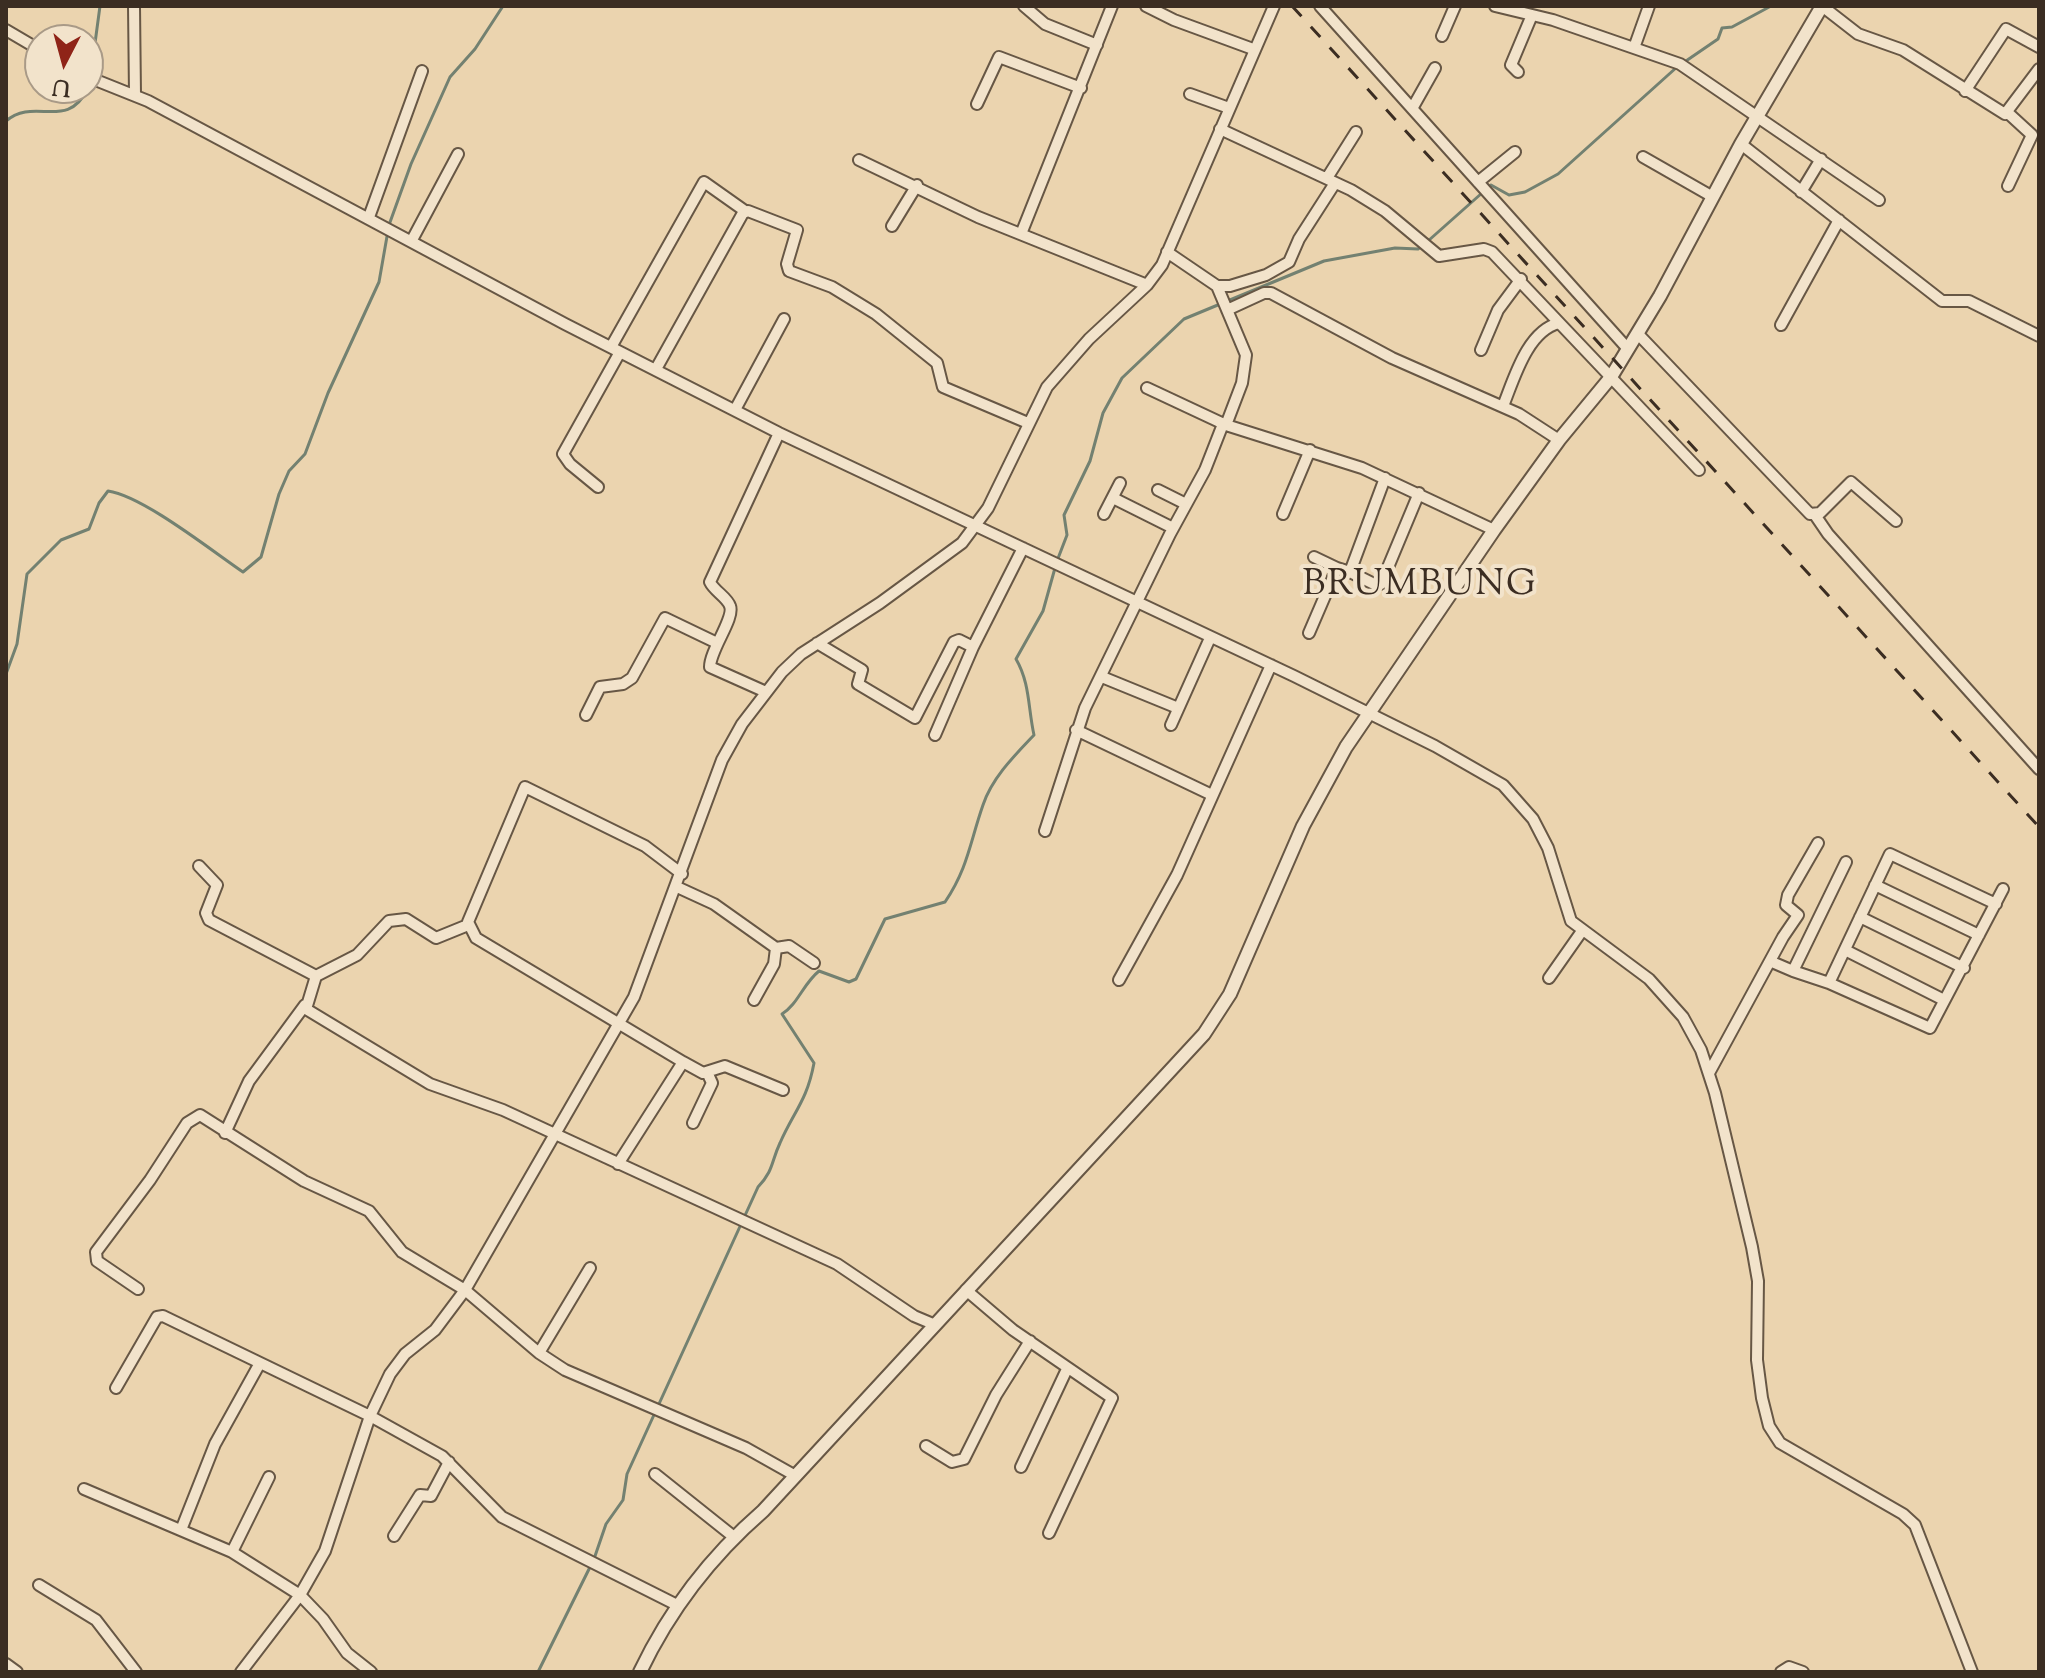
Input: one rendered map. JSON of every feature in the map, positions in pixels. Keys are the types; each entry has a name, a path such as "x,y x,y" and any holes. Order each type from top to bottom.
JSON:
{"street":[{"path":"134,6 135,95"},
{"path":"1024,6 1045,24 1097,45"},
{"path":"1021,234 1112,6"},
{"path":"1146,6 1174,20 1253,49"},
{"path":"241,1672 300,1595 334,1530 370,1416 396,1365 429,1337 465,1290 620,1024 650,963 722,760 766,692 792,662 906,585 962,543 979,524 1028,423 1053,380 1089,339 1147,285 1167,252 1273,6"},
{"path":"1320,6 1628,349"},
{"path":"1442,36 1455,6"},
{"path":"1495,6 1532,15 1680,64 1879,200"},
{"path":"1634,48 1649,6"},
{"path":"640,1672 677,1605 734,1537 763,1511 1204,1034 1230,994 1303,826 1346,747 1494,530 1559,440 1611,377 1822,6 1858,34 1903,50 1965,91 2008,113 2032,135 2008,186"},
{"path":"1518,72 1511,65 1532,15"},
{"path":"1965,91 2006,29 2039,47"},
{"path":"6,30 24,41"},
{"path":"977,104 999,57 1081,88"},
{"path":"1413,107 1435,68"},
{"path":"2008,113 2039,69"},
{"path":"369,217 422,71"},
{"path":"104,83 135,95 388,226 779,433 979,524 1370,714 1483,772 1518,799 1548,848 1571,921 1649,979 1675,1007 1701,1050 1758,1281 1757,1360 1762,1398 1772,1433 1780,1443 1903,1514 1915,1525 1972,1672"},
{"path":"1190,94 1229,108"},
{"path":"1220,129 1331,181 1385,211 1434,254 1444,257 1488,250 1521,279 1699,470"},
{"path":"1218,290 1266,275 1289,262 1356,132"},
{"path":"1741,144 1942,301 1974,303 2039,336"},
{"path":"1480,183 1515,152"},
{"path":"412,240 458,154"},
{"path":"1643,157 1713,197"},
{"path":"1801,192 1821,159"},
{"path":"859,160 969,212 1147,285"},
{"path":"598,487 568,463 563,453 706,182 745,211 797,230 787,264 789,271 832,287 876,314 937,363 943,387 1028,423"},
{"path":"892,226 917,185"},
{"path":"656,369 745,211"},
{"path":"1781,325 1819,249 1839,220"},
{"path":"1045,831 1076,730 1173,528 1205,470 1242,383 1246,355 1218,290 1167,252"},
{"path":"1481,350 1498,310 1521,279"},
{"path":"1227,310 1264,293 1271,293 1392,358 1503,406 1559,440"},
{"path":"736,408 784,319"},
{"path":"1503,406 1526,353 1548,325 1559,323"},
{"path":"1638,334 1815,515 1828,534 2039,769"},
{"path":"1147,388 1224,425 1310,450 1385,478 1494,530"},
{"path":"766,692 711,669 709,664 715,642 731,608 711,586 711,577 779,433"},
{"path":"1283,514 1310,450"},
{"path":"1350,572 1385,478"},
{"path":"1815,515 1852,482 1896,521"},
{"path":"1104,514 1120,483"},
{"path":"1158,490 1186,504"},
{"path":"1314,557 1376,585 1381,584 1419,493"},
{"path":"1113,498 1173,528"},
{"path":"935,735 973,647 1023,548"},
{"path":"1309,633 1337,568"},
{"path":"586,715 600,687 623,684 632,678 665,618 715,642"},
{"path":"1171,725 1210,638"},
{"path":"817,643 862,670 858,684 914,718 954,642 960,640 973,647"},
{"path":"1119,980 1177,875 1271,665"},
{"path":"1102,677 1178,708"},
{"path":"1076,730 1212,795"},
{"path":"225,1133 249,1081 305,1005 316,976 349,961 396,918 406,919 436,938 468,925 525,787 645,846 682,874"},
{"path":"1709,1073 1798,915 1786,905 1788,895 1818,843"},
{"path":"1829,983 1892,854 1996,904"},
{"path":"1793,971 1846,862"},
{"path":"199,866 217,885 206,913 209,920 316,976"},
{"path":"1875,885 1979,935"},
{"path":"677,887 714,904 776,948 788,946 814,963"},
{"path":"1772,962 1829,983 1927,1029 1964,968 2003,889"},
{"path":"1860,917 1964,968"},
{"path":"468,925 476,938 683,1062 707,1072 712,1082 693,1123"},
{"path":"1549,978 1582,931"},
{"path":"754,1000 774,964 776,948"},
{"path":"1845,950 1944,1000"},
{"path":"305,1005 308,1013 430,1084 557,1135 752,1222 837,1264 914,1316 933,1324"},
{"path":"618,1164 683,1062"},
{"path":"707,1072 724,1066 783,1090"},
{"path":"138,1289 97,1261 97,1250 193,1117 202,1116 304,1181 369,1211 402,1252 465,1290 539,1353 565,1370 746,1448 794,1475"},
{"path":"539,1353 590,1268"},
{"path":"966,1290 1067,1369 1110,1394 1112,1402 1049,1533"},
{"path":"116,1388 160,1315 370,1416 449,1462 502,1517 582,1561 677,1605"},
{"path":"926,1446 952,1462 964,1459 996,1395 1030,1341"},
{"path":"181,1530 215,1444 260,1363"},
{"path":"1021,1467 1067,1369"},
{"path":"394,1536 421,1495 431,1496 449,1462"},
{"path":"655,1474 734,1537"},
{"path":"232,1552 269,1477"},
{"path":"84,1489 232,1552 300,1595 323,1619 347,1653 371,1672"},
{"path":"39,1585 96,1620 136,1672"},
{"path":"6,1664 17,1672"},
{"path":"1781,1672 1789,1667 1803,1672"}],"waterway":[{"path":"98,24 100,6"},
{"path":"6,674 17,644 27,574 61,540 89,529 99,503 108,491 158,513 243,572 261,557 279,494 289,471 305,454 328,393 379,282 389,225 411,164 450,77 475,49 503,6"},
{"path":"1683,63 1718,39 1722,28 1732,27 1771,6"},
{"path":"1487,188 1491,185 1509,195 1525,192 1558,174 1677,67"},
{"path":"6,121 28,111 60,111 76,104"},
{"path":"1428,241 1482,193"},
{"path":"1057,561 1067,535 1064,515 1090,461 1103,413 1122,378 1184,319 1324,261 1422,246"},
{"path":"538,1672 594,1559 606,1524 623,1500 627,1474 758,1187 770,1171 780,1143 808,1087 814,1063 782,1014 819,971 849,982 856,979 885,919 945,902 953,890 987,795 1004,768 1034,735 1026,686 1016,659 1043,611 1055,568"}],"railway":[{"path":"1292,6 2039,827"}],"district":[{"name":"BRUMBUNG","path":"1420,588"}]}
